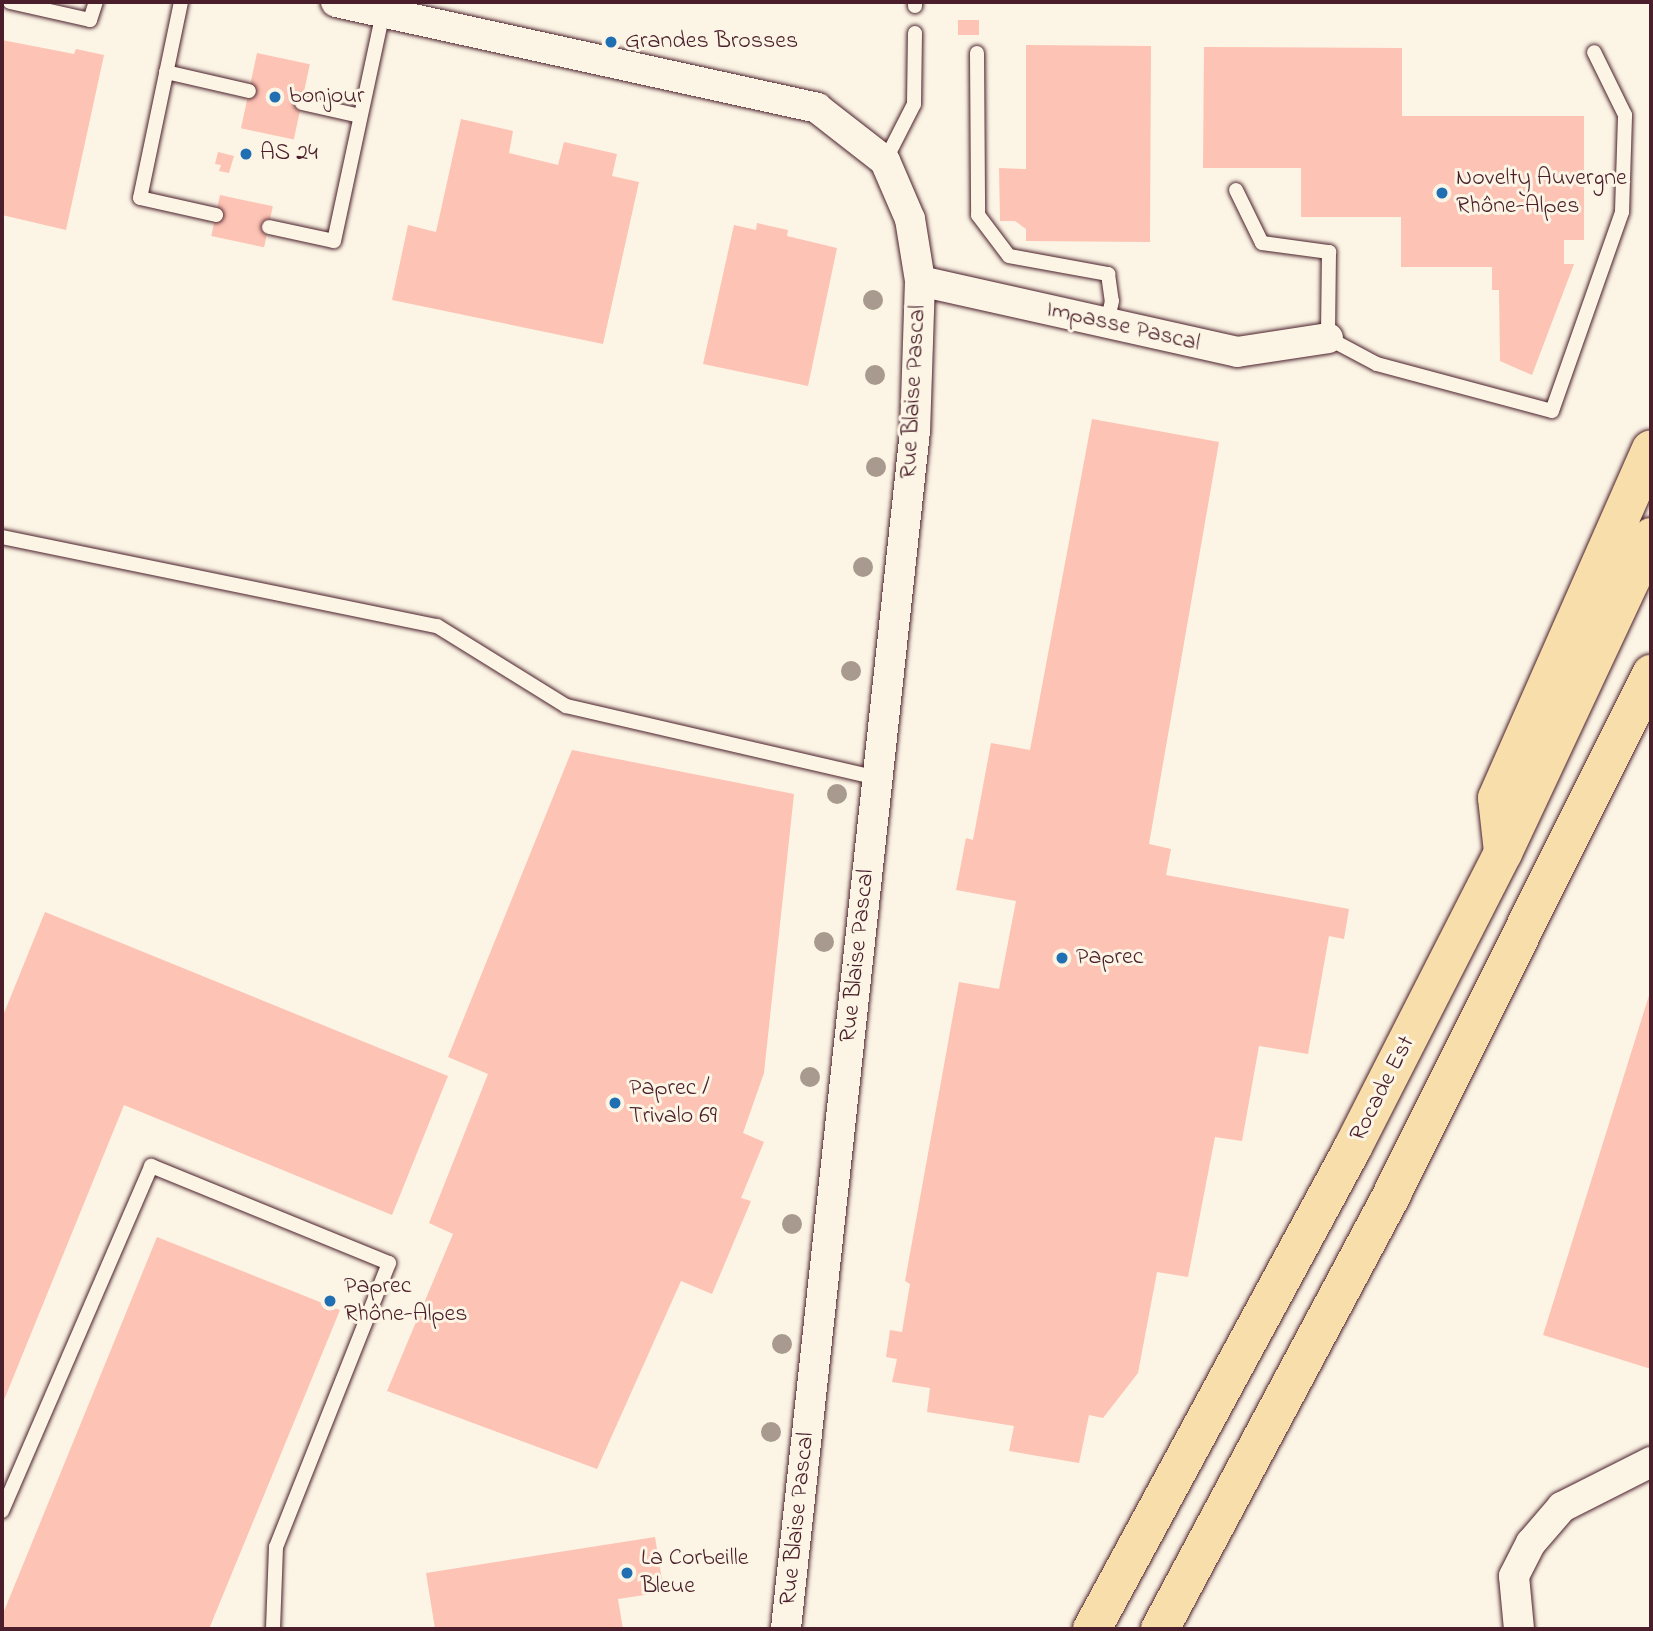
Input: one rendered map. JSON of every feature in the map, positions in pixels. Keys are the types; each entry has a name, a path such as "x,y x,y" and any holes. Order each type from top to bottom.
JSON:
{"highway":[{"path":"1503,853 1497,798 1651,450"},
{"name":"Rocade Est","path":"1091,1629 1353,1147 1503,853 1651,537"},
{"path":"1160,1629 1393,1192 1651,674"}],"street":[{"path":"336,2 817,108 885,161"},
{"name":"Rue Blaise Pascal","path":"786,1629 915,430 920,281 910,219 885,161"},
{"name":"Impasse Pascal","path":"920,281 1237,352 1328,338"},
{"path":"1520,1629 1514,1576 1531,1543 1562,1507 1651,1462"}],"lane":[{"path":"10,2 90,20 96,2"},
{"path":"181,2 140,198 216,215"},
{"path":"269,227 334,242 383,12"},
{"path":"885,161 914,104 915,33"},
{"path":"1236,190 1262,243 1329,252 1328,338 1377,364 1552,411 1622,212 1625,115 1594,52"},
{"path":"977,53 978,215 1009,256 1108,274 1112,301 1107,323"},
{"path":"166,72 249,91"},
{"path":"302,103 360,116"},
{"path":"2,537 437,626 565,706 877,778"},
{"path":"2,1511 151,1166 389,1263 276,1547 273,1629"}],"building":[{"path":"958,20 979,20 979,35 958,35"},
{"path":"2,40 74,54 76,49 104,55 66,230 2,215"},
{"path":"1026,45 1151,46 1150,242 1026,241 1026,229 1015,221 1000,221 999,168 1026,169"},
{"name":"Novelty Auvergne Rhône-Alpes","path":"1204,47 1402,48 1402,116 1584,116 1584,240 1564,240 1564,264 1574,264 1532,375 1500,361 1499,290 1492,290 1492,267 1401,267 1401,217 1301,217 1301,168 1203,168"},
{"name":"bonjour","path":"257,53 310,64 294,140 241,128"},
{"path":"461,119 513,131 509,153 558,165 564,142 617,154 612,176 639,182 603,344 392,300 408,225 436,232"},
{"path":"218,152 234,156 229,173 219,171 221,165 215,164"},
{"path":"220,195 273,206 264,247 211,236"},
{"path":"757,223 788,230 787,236 837,248 808,386 703,364 734,225 756,230"},
{"path":"1092,419 1219,442 1149,844 1171,849 1166,875 1349,909 1344,939 1329,936 1308,1054 1259,1046 1242,1141 1215,1137 1188,1277 1157,1272 1138,1373 1103,1418 1089,1415 1079,1463 1009,1451 1014,1426 927,1412 930,1388 892,1382 897,1359 886,1357 890,1330 902,1332 910,1284 905,1281 959,982 999,989 1016,901 956,890 966,838 973,840 991,743 1030,750"},
{"name":"Paprec / Trivalo 69","path":"572,750 794,794 764,1073 743,1133 764,1142 741,1198 751,1201 712,1294 681,1281 597,1469 387,1391 453,1234 429,1223 488,1074 448,1057"},
{"path":"45,912 448,1076 392,1215 124,1105 2,1405 2,1018"},
{"path":"1651,989 1651,1369 1543,1335"},
{"path":"157,1237 340,1310 209,1629 2,1629 2,1616"},
{"path":"655,1537 664,1592 618,1599 623,1629 435,1629 426,1573"}],"place":[{"name":"Grandes Brosses","path":"611,42"},
{"name":"bonjour","path":"275,97"},
{"name":"AS 24","path":"246,154"},
{"name":"Novelty Auvergne Rhône-Alpes","path":"1442,193"},
{"name":"Paprec","path":"1062,958"},
{"name":"Paprec / Trivalo 69","path":"615,1103"},
{"name":"Paprec Rhône-Alpes","path":"330,1301"},
{"name":"La Corbeille Bleue","path":"627,1573"}]}
